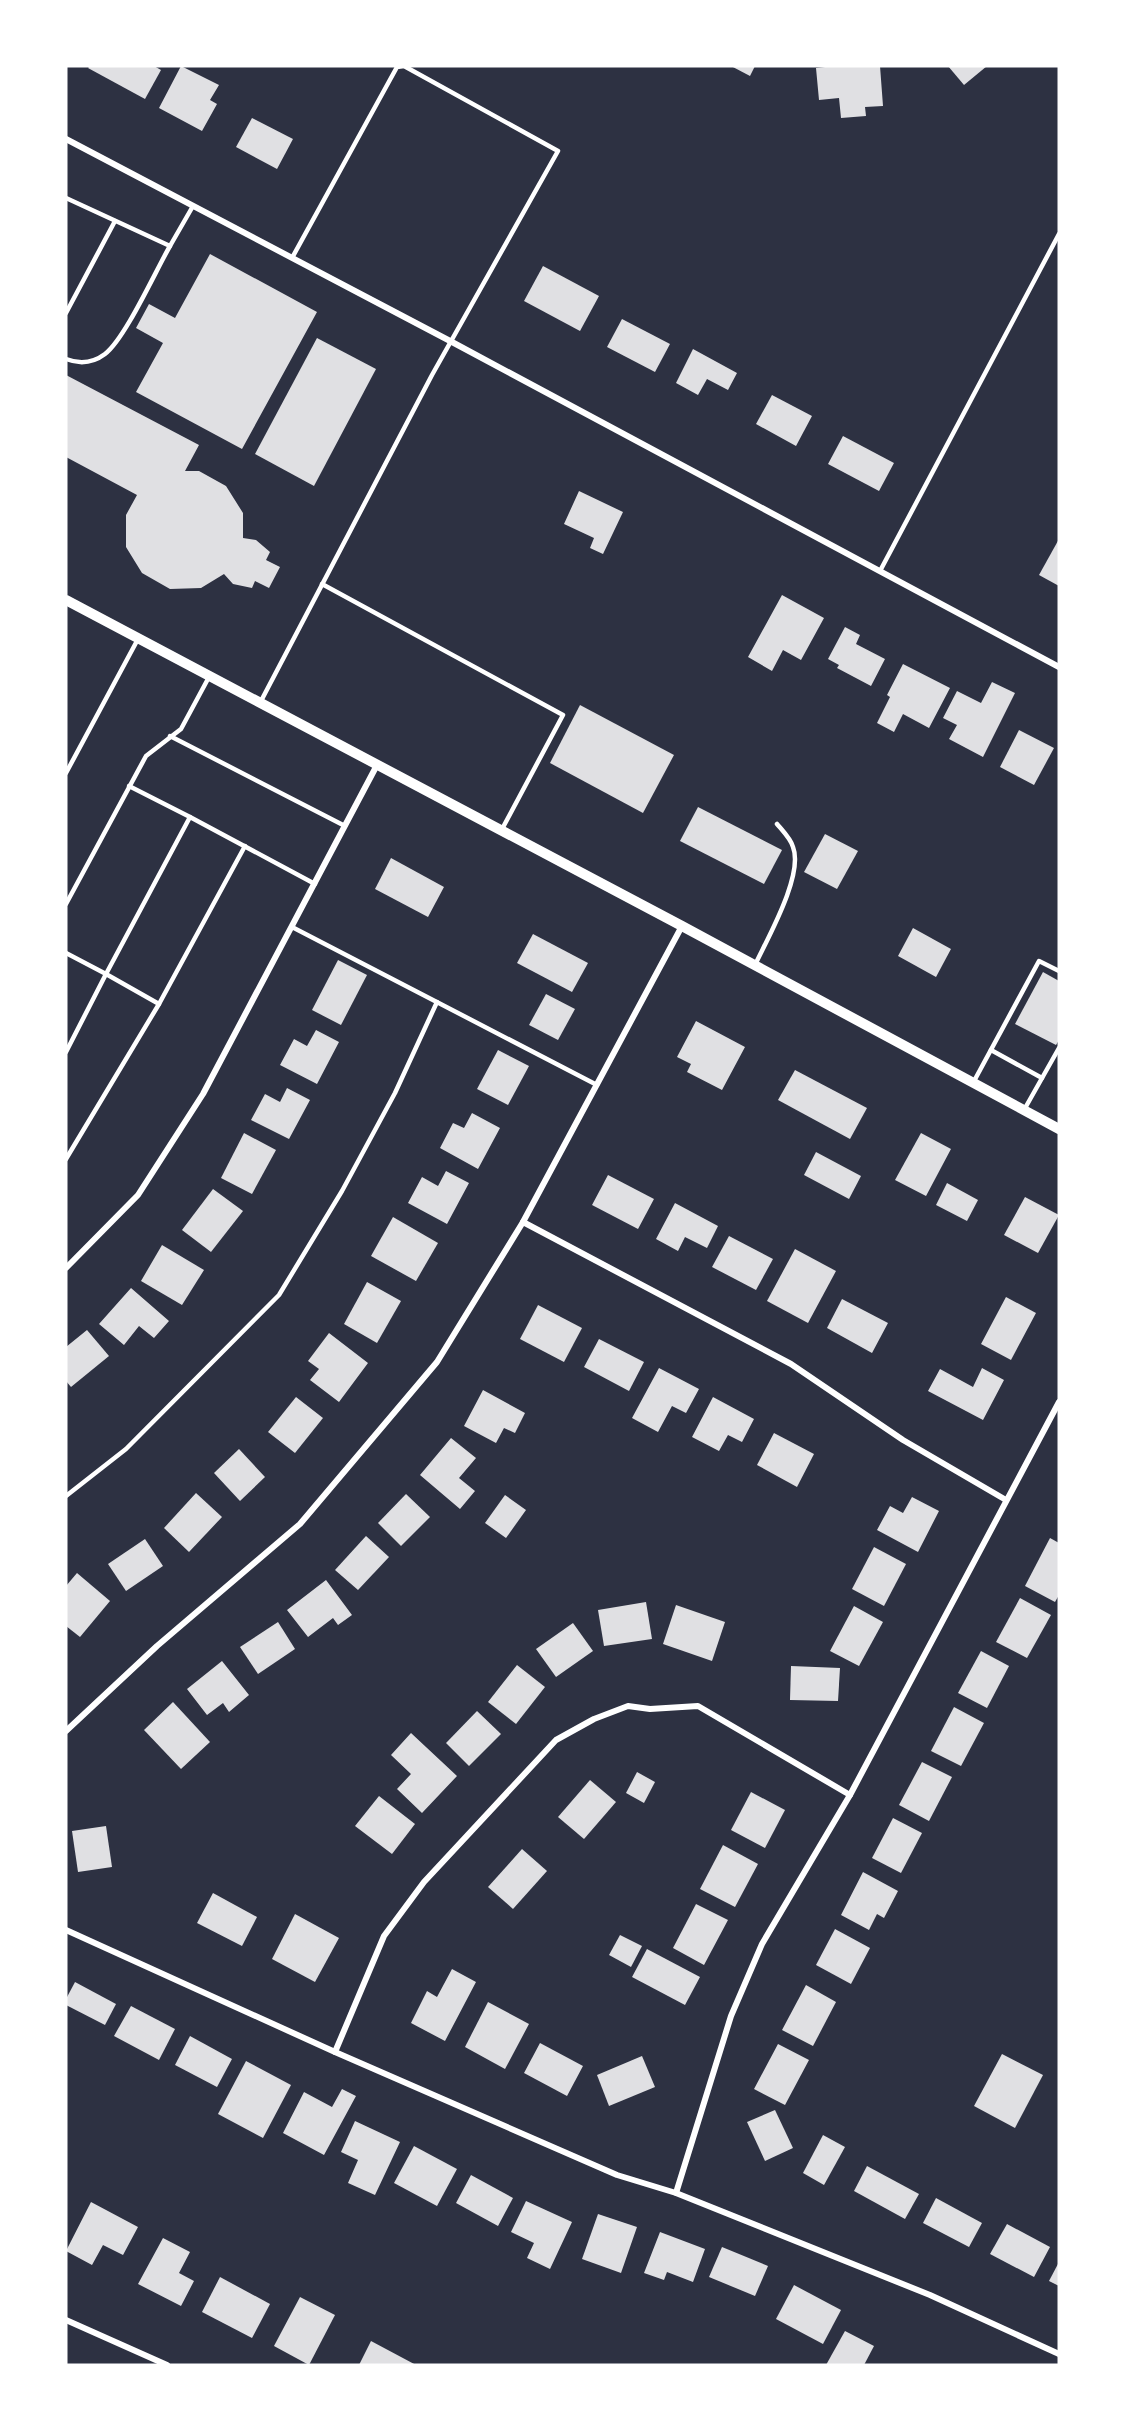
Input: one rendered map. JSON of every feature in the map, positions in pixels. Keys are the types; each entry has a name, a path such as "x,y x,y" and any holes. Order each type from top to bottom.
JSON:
{"street":[{"path":"66,139 1059,666"},
{"path":"66,600 682,926 1059,1129"},
{"path":"66,1268 138,1195 203,1094 377,765"},
{"path":"66,1731 157,1646 300,1524 437,1362 523,1222 682,926"},
{"path":"523,1222 791,1364 903,1440 1006,1500"},
{"path":"676,2193 731,2016 762,1944 850,1795 1059,1402"},
{"path":"335,2052 384,1936 424,1882 556,1740 594,1719 628,1706 650,1709 698,1706 850,1795"},
{"path":"66,1930 335,2052 617,2175 676,2193 930,2295 1059,2354"},
{"path":"66,2320 167,2365"}],"lane":[{"path":"260,704 432,375 558,151 404,66 397,67 292,258"},
{"path":"66,198 170,246"},
{"path":"66,359 77,363 106,354 132,316 193,206"},
{"path":"66,313 115,221"},
{"path":"880,571 1059,234"},
{"path":"322,584 563,715 501,832"},
{"path":"66,774 138,639"},
{"path":"66,904 146,756 181,729 209,677"},
{"path":"170,736 345,826"},
{"path":"129,786 315,884"},
{"path":"66,1052 190,817"},
{"path":"755,965 788,892 795,869 794,847 777,824"},
{"path":"66,1159 159,1004 245,846"},
{"path":"292,927 597,1085"},
{"path":"66,953 159,1004"},
{"path":"973,1083 1039,961 1059,971"},
{"path":"66,1496 126,1449 279,1295 342,1191 395,1093 436,1002"},
{"path":"1024,1110 1059,1048"},
{"path":"991,1050 1042,1078"}],"building":[{"path":"90,66 154,66 161,70 145,99 88,68"},
{"path":"181,66 219,85 210,100 217,104 202,131 159,108"},
{"path":"731,66 755,66 750,76"},
{"path":"880,66 883,106 865,107 866,116 841,118 839,98 819,100 816,68"},
{"path":"948,66 987,66 964,85"},
{"path":"252,118 293,139 277,169 236,147"},
{"path":"210,254 317,312 242,449 136,392 163,343 136,328 149,304 175,318"},
{"path":"543,266 599,296 580,331 524,301"},
{"path":"622,319 670,344 655,372 607,347"},
{"path":"317,338 376,369 314,486 255,454"},
{"path":"693,349 737,373 728,390 707,379 698,395 676,383"},
{"path":"66,375 199,445 185,471 199,471 226,486 243,513 243,538 256,540 270,552 266,560 280,567 269,588 255,581 252,588 233,584 224,574 201,588 170,589 142,573 126,547 126,515 137,495 66,457"},
{"path":"772,395 812,416 796,446 756,424"},
{"path":"843,436 894,463 879,491 828,464"},
{"path":"579,491 623,512 603,554 590,548 594,538 564,524"},
{"path":"1059,539 1059,586 1039,575"},
{"path":"782,595 824,618 801,660 783,650 772,671 748,657"},
{"path":"845,627 860,635 856,644 885,659 871,686 837,668 839,665 828,659"},
{"path":"903,664 950,688 929,728 903,714 894,732 877,723 890,697 887,695"},
{"path":"992,682 1015,693 983,757 949,739 957,725 943,718 957,691 981,703"},
{"path":"580,705 674,755 643,813 550,763"},
{"path":"1019,730 1054,748 1034,785 1000,767"},
{"path":"698,807 782,850 764,884 680,841"},
{"path":"825,834 858,851 837,889 804,872"},
{"path":"391,858 444,887 428,917 375,889"},
{"path":"913,928 951,949 936,977 898,956"},
{"path":"533,934 588,963 572,992 517,963"},
{"path":"338,960 367,975 341,1025 312,1010"},
{"path":"1043,972 1059,981 1059,1040 1056,1045 1015,1024"},
{"path":"546,994 575,1009 558,1040 529,1025"},
{"path":"696,1021 745,1047 722,1090 687,1072 691,1064 677,1057"},
{"path":"316,1030 339,1042 317,1084 280,1065 294,1039 307,1046"},
{"path":"498,1050 529,1066 508,1105 477,1089"},
{"path":"795,1070 867,1108 850,1139 778,1100"},
{"path":"287,1088 310,1100 289,1139 251,1120 265,1094 280,1102"},
{"path":"472,1113 500,1128 478,1169 440,1148 453,1123 464,1128"},
{"path":"244,1133 276,1150 252,1194 221,1178"},
{"path":"921,1133 951,1149 926,1196 895,1180"},
{"path":"816,1152 861,1176 849,1199 804,1175"},
{"path":"446,1171 469,1183 447,1224 408,1203 422,1177 438,1186"},
{"path":"608,1175 654,1199 638,1229 592,1205"},
{"path":"947,1183 978,1200 967,1221 936,1205"},
{"path":"213,1189 243,1211 211,1252 182,1230"},
{"path":"1025,1197 1059,1215 1038,1253 1004,1235"},
{"path":"675,1203 718,1226 707,1248 685,1237 678,1251 656,1239"},
{"path":"393,1217 438,1243 416,1281 371,1256"},
{"path":"729,1236 773,1259 756,1290 712,1267"},
{"path":"162,1245 204,1270 182,1305 141,1281"},
{"path":"795,1249 836,1271 808,1323 767,1301"},
{"path":"367,1282 401,1301 377,1343 344,1324"},
{"path":"131,1288 169,1321 154,1338 139,1326 124,1345 99,1324"},
{"path":"1006,1297 1036,1313 1011,1360 981,1344"},
{"path":"842,1299 888,1323 872,1353 827,1328"},
{"path":"538,1305 582,1328 564,1362 520,1339"},
{"path":"87,1330 109,1356 71,1387 66,1381 66,1347"},
{"path":"329,1333 368,1363 339,1402 310,1380 319,1369 308,1361"},
{"path":"599,1339 644,1362 629,1391 584,1367"},
{"path":"659,1368 699,1389 686,1413 672,1406 658,1432 632,1418"},
{"path":"982,1368 1004,1380 983,1420 928,1391 940,1369 973,1387"},
{"path":"483,1390 525,1413 515,1433 504,1428 496,1443 464,1426"},
{"path":"296,1397 323,1418 295,1453 268,1432"},
{"path":"713,1397 754,1419 742,1442 728,1435 719,1451 692,1437"},
{"path":"774,1433 814,1454 797,1487 757,1465"},
{"path":"451,1438 476,1458 459,1478 475,1491 460,1509 420,1475"},
{"path":"239,1449 265,1477 240,1501 214,1473"},
{"path":"196,1493 222,1517 189,1552 164,1528"},
{"path":"406,1494 430,1517 401,1546 378,1523"},
{"path":"505,1495 526,1510 506,1538 485,1523"},
{"path":"912,1497 939,1511 918,1552 877,1530 890,1506 903,1513"},
{"path":"366,1536 389,1557 358,1590 335,1570"},
{"path":"1050,1538 1059,1543 1059,1595 1055,1602 1025,1586"},
{"path":"145,1539 163,1566 126,1591 108,1564"},
{"path":"874,1547 906,1564 884,1606 852,1589"},
{"path":"77,1573 110,1601 80,1637 66,1626 66,1586"},
{"path":"326,1580 352,1615 338,1625 333,1618 308,1637 287,1610"},
{"path":"1020,1598 1051,1615 1027,1658 996,1642"},
{"path":"646,1602 652,1639 604,1646 598,1610"},
{"path":"676,1605 725,1622 712,1661 663,1644"},
{"path":"854,1606 883,1622 859,1666 830,1651"},
{"path":"278,1622 295,1649 258,1674 240,1647"},
{"path":"573,1623 593,1651 556,1677 536,1649"},
{"path":"981,1651 1009,1666 987,1708 958,1693"},
{"path":"222,1661 249,1695 229,1712 223,1703 207,1715 187,1689"},
{"path":"517,1665 545,1687 516,1724 488,1702"},
{"path":"791,1666 840,1668 838,1701 790,1700"},
{"path":"173,1702 210,1742 181,1769 144,1730"},
{"path":"954,1707 984,1723 961,1766 931,1751"},
{"path":"477,1711 501,1734 469,1766 446,1743"},
{"path":"411,1733 457,1776 422,1813 397,1789 411,1774 391,1755"},
{"path":"922,1762 952,1777 929,1821 899,1805"},
{"path":"637,1772 655,1782 644,1803 626,1793"},
{"path":"590,1780 616,1802 584,1839 558,1817"},
{"path":"751,1792 785,1810 765,1848 731,1830"},
{"path":"379,1796 415,1824 392,1854 355,1826"},
{"path":"893,1818 922,1833 901,1873 872,1858"},
{"path":"106,1826 112,1867 78,1872 72,1831"},
{"path":"723,1845 758,1864 735,1907 700,1889"},
{"path":"522,1849 547,1871 513,1909 488,1887"},
{"path":"863,1872 898,1891 884,1918 877,1914 869,1930 841,1915"},
{"path":"213,1893 257,1917 242,1946 197,1923"},
{"path":"696,1904 728,1920 704,1965 673,1948"},
{"path":"295,1914 339,1938 315,1982 272,1959"},
{"path":"835,1929 870,1948 851,1984 816,1965"},
{"path":"620,1935 642,1946 631,1967 609,1955"},
{"path":"647,1949 700,1977 685,2005 632,1977"},
{"path":"452,1969 476,1982 445,2041 411,2023 427,1991 437,1997"},
{"path":"75,1982 116,2004 105,2025 66,2005 66,1999"},
{"path":"806,1985 836,2002 813,2046 782,2030"},
{"path":"488,2002 529,2024 505,2069 465,2047"},
{"path":"131,2006 175,2029 159,2060 114,2036"},
{"path":"190,2036 232,2059 217,2087 175,2065"},
{"path":"540,2043 583,2066 567,2096 524,2073"},
{"path":"778,2044 809,2060 785,2105 754,2089"},
{"path":"1002,2054 1043,2075 1015,2128 974,2106"},
{"path":"642,2056 655,2087 609,2106 597,2075"},
{"path":"246,2061 291,2085 263,2138 218,2114"},
{"path":"342,2089 356,2096 324,2155 283,2133 304,2092 332,2107"},
{"path":"775,2110 793,2148 765,2161 747,2122"},
{"path":"355,2121 400,2142 375,2195 348,2183 358,2160 341,2152"},
{"path":"823,2135 845,2147 824,2185 803,2173"},
{"path":"414,2146 457,2169 437,2206 394,2183"},
{"path":"867,2166 919,2194 905,2219 854,2191"},
{"path":"471,2175 513,2198 498,2226 456,2203"},
{"path":"936,2198 982,2223 969,2247 923,2223"},
{"path":"526,2201 572,2222 550,2269 527,2258 534,2243 511,2232"},
{"path":"91,2202 138,2227 123,2255 103,2245 92,2265 66,2251"},
{"path":"598,2214 637,2227 621,2273 582,2259"},
{"path":"1007,2224 1050,2247 1034,2277 990,2254"},
{"path":"660,2232 705,2249 693,2282 667,2272 664,2280 644,2273"},
{"path":"163,2238 190,2252 179,2273 194,2281 181,2306 138,2284"},
{"path":"722,2247 768,2266 755,2296 709,2277"},
{"path":"1059,2262 1059,2286 1049,2281"},
{"path":"220,2277 270,2304 252,2338 202,2312"},
{"path":"794,2285 841,2310 823,2344 776,2319"},
{"path":"300,2297 335,2315 309,2365 274,2346"},
{"path":"845,2331 874,2346 864,2365 826,2365"},
{"path":"371,2341 416,2365 359,2365"}]}
